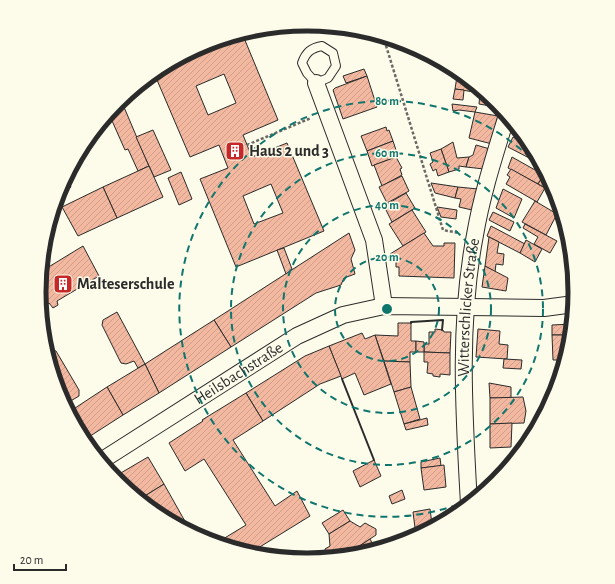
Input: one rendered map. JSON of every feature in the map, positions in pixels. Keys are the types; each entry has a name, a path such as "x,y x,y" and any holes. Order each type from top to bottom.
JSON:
{"street":[{"path":"316,83 374,240 384,306"},
{"name":"Witterschlicker Straße","path":"469,497 464,418 466,308 475,235 489,173 505,121"},
{"name":"Heilsbachstraße","path":"106,458 297,336 343,316 384,306 544,308 568,305"}],"lane":[{"path":"322,46 333,52 336,66 328,78 316,83 307,74 302,63 305,56 312,48 322,46"}],"path":[{"path":"385,43 443,230 475,235"},
{"path":"247,145 306,121"}],"building":[{"name":"Haus 2 und 3","path":"244,39 278,120 243,135 252,157 287,143 324,231 236,267 200,179 228,168 219,145 190,157 157,79 192,58 224,45","holes":["224,74 236,103 208,115 196,86","271,184 283,213 254,224 243,196"]},
{"path":"364,69 367,76 346,83 343,76"},
{"path":"367,76 377,107 343,119 333,90"},
{"path":"457,78 475,92 455,89"},
{"path":"455,89 464,90 463,100 453,99"},
{"path":"480,96 494,109 490,109 490,106 479,104"},
{"path":"452,104 477,107 475,112 459,110 453,111"},
{"path":"124,106 149,166 138,171 128,149 125,150 111,120"},
{"path":"475,112 498,116 492,144 469,138"},
{"path":"386,127 387,131 389,130 393,141 367,151 361,136"},
{"path":"153,130 171,170 154,177 136,137"},
{"path":"513,137 521,141 533,160 508,147"},
{"path":"393,141 397,153 396,157 372,166 367,151"},
{"path":"453,142 457,158 469,157 466,167 459,166 459,169 449,172 441,149"},
{"path":"476,145 490,149 484,169 466,167 469,157 473,155"},
{"path":"441,149 449,172 438,176 436,169 433,171 430,164 433,162 430,153"},
{"path":"396,157 402,168 400,169 402,175 382,186 374,165"},
{"path":"512,157 540,173 542,178 538,184 508,168"},
{"path":"149,166 163,197 117,218 103,187"},
{"path":"511,169 545,188 537,202 506,184 510,177 507,175"},
{"path":"181,172 192,199 179,205 168,178"},
{"path":"402,176 409,191 387,203 379,187"},
{"path":"542,177 548,189 538,184"},
{"path":"431,183 458,187 455,198 435,193"},
{"path":"103,187 117,218 78,236 62,207"},
{"path":"458,187 478,189 472,210 459,207 461,199 455,198"},
{"path":"503,189 522,199 514,218 496,208"},
{"path":"406,193 415,208 392,222 384,206"},
{"path":"535,201 557,214 546,235 522,222"},
{"path":"437,207 457,210 456,219 441,217"},
{"path":"412,210 426,232 403,246 389,224"},
{"path":"493,212 514,222 510,231 489,220"},
{"path":"525,224 557,241 550,253 534,244 538,237 523,228"},
{"path":"491,226 525,244 520,253 487,236"},
{"path":"349,233 355,250 351,259 355,274 344,278 341,285 316,293 231,347 214,320"},
{"path":"424,233 433,246 444,246 444,243 455,243 454,278 399,276 399,267 396,267 396,261 390,254"},
{"path":"489,237 499,242 497,253 504,254 503,265 496,264 495,272 485,266"},
{"path":"526,240 542,249 535,262 520,253"},
{"name":"Malteserschule","path":"83,246 99,276 57,301 58,305 53,308 49,303 47,304 48,267"},
{"path":"284,248 292,269 286,274 277,250"},
{"path":"485,266 508,278 506,291 482,287"},
{"path":"117,312 145,364 138,368 134,361 126,364 121,363 102,325 103,320"},
{"path":"214,320 231,347 159,393 145,364"},
{"path":"398,323 411,323 411,341 416,341 416,352 410,352 410,362 384,361 375,335 398,336"},
{"path":"566,324 564,335 552,335 552,325"},
{"path":"435,329 443,330 444,332 451,332 450,353 424,352 424,344 429,344 429,332 435,332"},
{"path":"478,329 500,331 499,344 508,345 507,359 476,357"},
{"path":"362,333 365,339 375,335 391,384 364,395 355,373 342,379 329,346"},
{"path":"552,335 564,335 560,360 553,360"},
{"path":"416,341 424,342 424,352 416,352"},
{"path":"329,346 341,376 320,384 263,421 246,393 305,356"},
{"path":"53,350 56,351 79,390 79,396 70,401 60,376"},
{"path":"424,352 450,353 450,375 440,374 440,377 427,373 428,362 424,362"},
{"path":"504,359 522,360 521,369 503,368"},
{"path":"384,361 410,362 411,387 394,392"},
{"path":"145,364 159,393 123,415 107,387"},
{"path":"489,383 511,387 511,398 490,398"},
{"path":"107,387 123,415 90,436 74,409"},
{"path":"411,387 420,419 404,424 394,392"},
{"path":"246,393 263,421 233,440 275,506 297,491 310,516 258,548 223,539 246,525 204,459 185,471 169,443 203,421 202,420"},
{"path":"523,397 526,411 524,423 490,424 490,398"},
{"path":"427,418 428,425 406,430 404,424"},
{"path":"512,423 511,447 490,448 490,424"},
{"path":"148,457 164,484 145,496 120,474"},
{"path":"440,458 441,466 421,468 421,462"},
{"path":"374,460 381,476 360,487 353,471"},
{"path":"444,465 446,487 424,490 421,468"},
{"path":"164,484 186,523 162,509 145,496"},
{"path":"402,490 405,499 392,504 389,496"},
{"path":"430,509 432,521 415,529 413,512"},
{"path":"343,510 350,521 329,534 322,523"},
{"path":"350,521 360,527 365,523 376,529 376,535 356,548 325,552 325,549 330,546 329,534"},
{"path":"370,539 373,544 358,548 356,548"}],"wall":[{"path":"411,323 443,320 442,330"},
{"path":"342,379 374,460"}],"place":[{"name":"Haus 2 und 3","path":"235,151"},
{"name":"Malteserschule","path":"63,284"}]}
